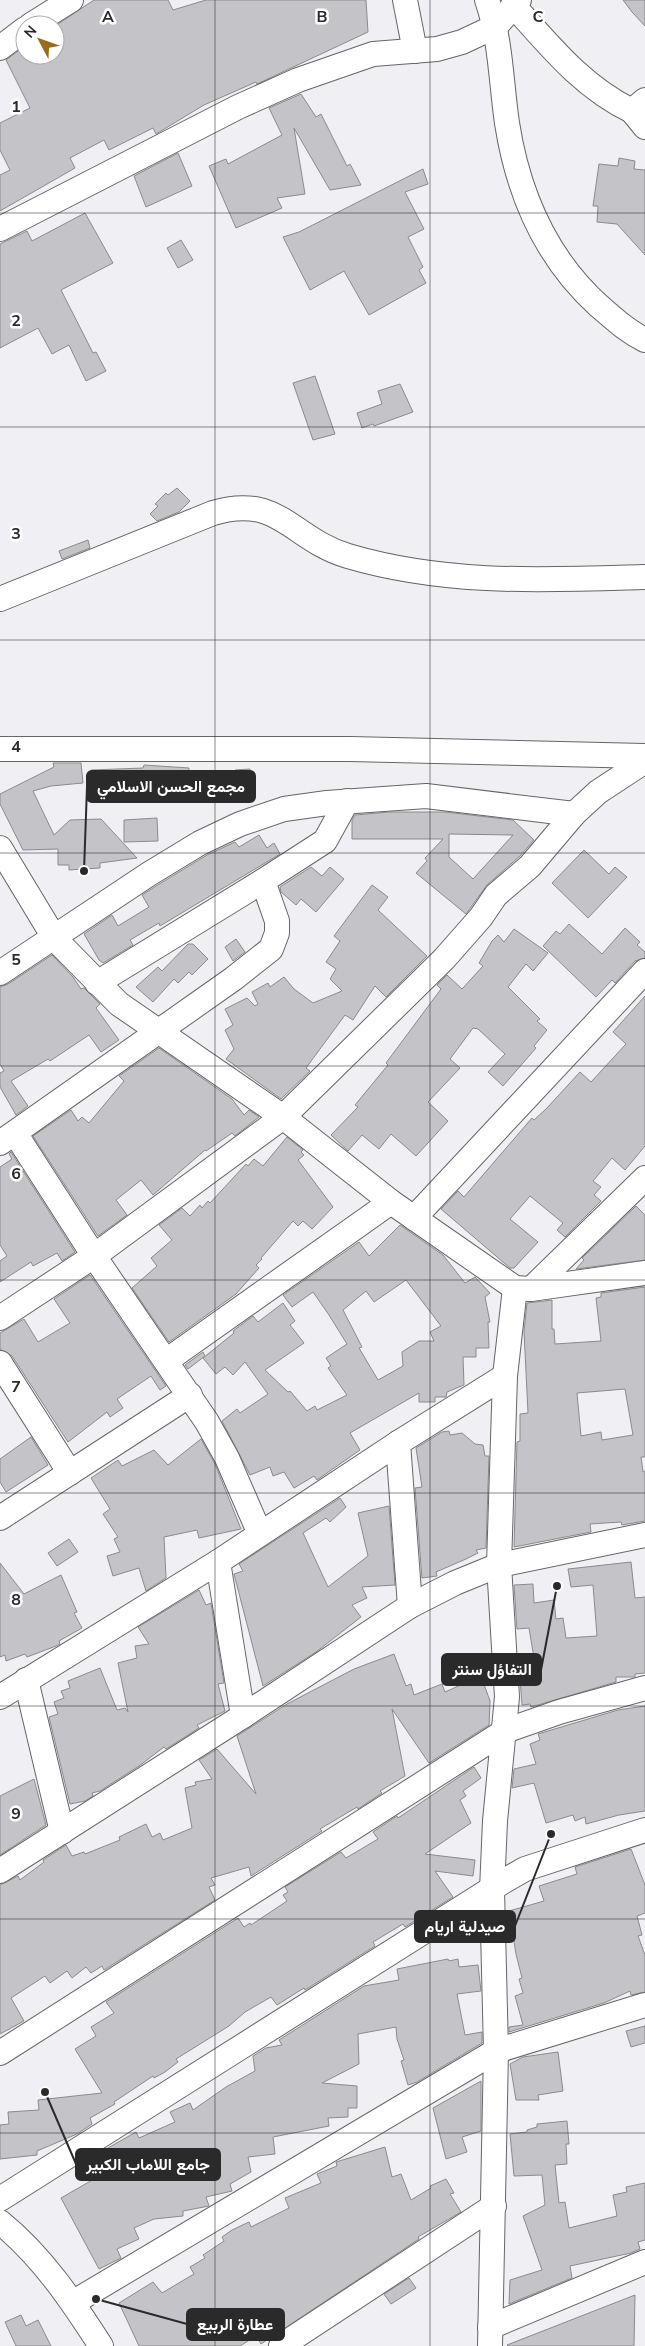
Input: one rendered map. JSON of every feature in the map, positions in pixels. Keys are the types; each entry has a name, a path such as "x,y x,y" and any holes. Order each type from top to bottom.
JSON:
{"street":[{"path":"47,15 71,0"},
{"path":"405,0 415,51"},
{"path":"487,0 496,26 508,125 517,169 533,217 555,258 572,278 630,333 645,340"},
{"path":"0,229 238,107 298,80 373,54 438,49 462,42 496,26 516,2 579,76 610,100 641,112"},
{"path":"0,48 15,37"},
{"path":"0,598 213,513 244,506 272,513 318,543 346,556 456,578 515,580 645,577"},
{"path":"0,749 340,749 645,756"},
{"path":"0,1318 94,1256 283,1117 449,953 481,917 496,895 530,866 574,814 598,792 645,761"},
{"path":"0,973 149,874 200,844 240,824 284,809 426,796 574,814"},
{"path":"97,984 325,841 347,802"},
{"path":"0,848 55,938 97,984 157,1032 283,1117 414,1218 523,1289 645,1273"},
{"path":"260,1534 217,1439 190,1394 94,1256 8,1138 240,974 271,949 277,933 277,920 262,881"},
{"path":"414,1218 645,971"},
{"path":"645,1178 523,1289 505,1376 499,1565 506,1680 505,1731 500,1766 492,1890 496,2051 490,2336 645,2262"},
{"path":"166,1361 391,1202"},
{"path":"0,1363 70,1473"},
{"path":"0,1697 218,1562 398,1443 505,1376"},
{"path":"0,1518 190,1394"},
{"path":"398,1443 410,1606"},
{"path":"0,1871 243,1716 410,1606 455,1583 499,1565 645,1535"},
{"path":"218,1562 243,1716"},
{"path":"26,1680 62,1832"},
{"path":"0,2053 505,1731 559,1712 645,1688"},
{"path":"0,2199 525,1869 645,1830"},
{"path":"74,2302 496,2051 645,2005"},
{"path":"281,2346 494,2206"},
{"path":"0,2222 25,2244 74,2302 96,2344"}],"building":[{"path":"94,0 168,0 173,10 206,0 366,0 368,32 257,84 256,82 204,105 156,134 153,128 109,150 104,140 70,158 75,168 0,211 0,175 10,170 0,150 0,123 30,108 6,60 15,53 15,65 65,65 65,19"},
{"path":"623,0 645,0 645,26 632,12"},
{"path":"301,94 316,117 321,114 347,166 350,164 361,185 330,190 294,128 305,194 277,198 282,208 236,228 209,166 226,159 228,164 282,135 269,108"},
{"path":"178,153 192,186 146,207 134,176"},
{"path":"619,158 635,161 634,169 645,170 645,255 617,224 597,222 598,206 593,206 599,164 618,166"},
{"path":"423,169 428,184 405,192 424,229 408,237 423,267 419,270 426,283 369,315 344,271 310,290 283,237 299,232"},
{"path":"85,213 113,263 61,290 93,353 96,352 106,371 86,381 69,345 52,354 38,328 0,348 0,244 27,231 32,241"},
{"path":"181,240 193,260 178,268 167,248"},
{"path":"315,376 335,434 313,440 293,383"},
{"path":"400,384 413,412 374,426 373,424 362,428 357,413 382,404 378,391"},
{"path":"177,488 190,501 179,512 157,521 150,514 158,506 155,504 166,493 168,495"},
{"path":"88,540 90,548 62,559 59,551"},
{"path":"53,763 81,763 83,783 51,786 33,791 54,835 70,820 101,819 137,858 100,863 100,868 69,870 69,865 58,865 58,849 23,850 0,804 0,794 54,767"},
{"path":"144,765 189,768 188,787 142,785 143,783 91,783 91,770 143,768"},
{"path":"250,769 252,799 237,800 235,770"},
{"path":"389,812 445,812 513,820 534,840 520,856 487,885 466,914 416,873 427,861 425,858 443,839 352,839 352,820 355,815","holes":["449,834 513,835 473,879 449,857"]},
{"path":"157,818 158,841 124,842 124,820"},
{"path":"259,835 267,848 274,843 280,854 160,926 159,923 130,940 133,945 103,963 99,960 84,934 112,915 118,926 149,907 142,895 207,855 235,842 239,847"},
{"path":"584,850 609,874 615,867 627,877 588,918 552,883"},
{"path":"311,867 322,876 330,867 344,879 316,912 301,899 296,905 281,892 280,887"},
{"path":"372,885 388,897 378,910 427,956 386,997 375,986 353,1020 345,1015 306,1068 310,1071 281,1099 226,1059 234,1049 225,1030 233,1025 225,1009 247,998 255,1006 258,1004 252,992 268,983 270,987 284,977 294,989 313,1003 342,991 330,979 336,969 326,962 340,941 334,936"},
{"path":"569,924 602,954 625,928 640,942 637,945 645,952 645,958 635,961 615,983 612,980 596,997 543,946 556,931 560,934"},
{"path":"514,929 548,953 533,971 526,964 508,987 540,1019 537,1021 547,1030 534,1046 536,1048 503,1086 488,1072 505,1054 478,1029 473,1028 450,1059 460,1068 428,1102 448,1121 416,1156 391,1134 379,1149 362,1135 348,1151 331,1135 358,1107 355,1105 388,1065 386,1063 441,989 437,985 447,975 462,989 483,966 479,963 492,941 498,935 504,942"},
{"path":"236,939 245,952 233,961 225,947"},
{"path":"188,944 193,944 208,959 192,975 189,972 178,983 174,979 153,1002 136,987 158,967 162,971"},
{"path":"52,955 73,977 81,989 84,988 100,1004 96,1008 119,1040 101,1052 89,1035 50,1061 48,1059 11,1081 28,1106 16,1115 0,1087 0,1073 4,1071 0,1064 0,987 8,984"},
{"path":"645,996 645,1146 625,1170 612,1158 593,1181 601,1187 594,1195 601,1201 565,1237 557,1230 563,1223 530,1196 510,1219 538,1242 514,1268 510,1268 441,1209 458,1191 464,1197 532,1118 534,1120 546,1109 580,1072 591,1082 626,1044 613,1032"},
{"path":"159,1048 232,1099 244,1115 249,1110 259,1117 235,1136 232,1133 205,1150 153,1195 141,1180 116,1200 127,1215 98,1236 33,1136 71,1110 78,1121 82,1117 89,1123 124,1081 119,1076"},
{"path":"287,1137 303,1150 301,1152 304,1155 298,1160 333,1207 312,1229 303,1221 298,1226 293,1221 261,1258 256,1265 259,1268 236,1294 169,1342 132,1288 157,1266 151,1258 172,1240 159,1225 182,1208 190,1216 200,1205 202,1208 208,1201 210,1203 246,1164 248,1166 254,1159 263,1166"},
{"path":"11,1152 75,1252 62,1261 57,1253 33,1266 31,1262 0,1282 0,1261 7,1256 0,1245 0,1167 12,1159 9,1154"},
{"path":"636,1206 645,1215 645,1260 576,1269 584,1260 582,1258"},
{"path":"400,1225 443,1255 465,1283 475,1277 490,1293 485,1297 490,1322 488,1322 489,1348 476,1348 476,1357 463,1357 464,1385 447,1392 446,1397 435,1397 435,1402 419,1402 419,1393 350,1433 360,1450 317,1480 314,1476 294,1488 284,1472 273,1476 270,1467 250,1475 222,1421 237,1409 240,1413 268,1394 245,1362 233,1375 225,1367 216,1374 203,1358 253,1316 258,1322 283,1303 295,1321 290,1325 304,1343 265,1370 288,1392 290,1391 307,1411 315,1406 317,1410 347,1395 328,1368 331,1366 326,1358 347,1344 329,1315 313,1292 292,1307 283,1295 359,1242 369,1256","holes":["406,1280 441,1326 430,1332 434,1341 419,1341 402,1352 403,1366 378,1380 359,1348 362,1347 343,1310 366,1291 374,1302"]},
{"path":"90,1275 166,1386 160,1390 151,1376 117,1399 123,1408 110,1417 107,1412 68,1442 12,1356 0,1349 0,1333 24,1319 38,1342 70,1323 54,1299"},
{"path":"645,1287 645,1457 641,1457 643,1472 645,1471 645,1521 622,1525 621,1522 590,1524 591,1532 514,1547 517,1442 520,1441 520,1414 528,1413 524,1331 527,1303 552,1300 552,1329 554,1329 555,1344 601,1341 596,1298 601,1297 601,1293","holes":["625,1389 633,1435 602,1440 601,1432 581,1436 577,1393"]},
{"path":"203,1352 205,1356 188,1369 185,1365"},
{"path":"449,1431 450,1435 462,1433 475,1444 483,1445 485,1456 489,1456 486,1548 476,1550 478,1553 436,1572 437,1576 422,1578 415,1488 422,1487 416,1448 442,1432"},
{"path":"31,1437 48,1465 6,1492 0,1482 0,1459"},
{"path":"201,1439 215,1464 241,1529 199,1538 197,1530 164,1537 166,1578 146,1591 139,1568 113,1576 107,1556 120,1552 114,1539 118,1537 103,1514 110,1509 91,1478 118,1460 122,1466 154,1450 168,1465"},
{"path":"340,1498 346,1507 330,1522 326,1518 303,1533 328,1587 368,1556 358,1513 389,1506 395,1585 362,1587 367,1598 352,1605 361,1617 316,1652 263,1686 234,1574 243,1571 239,1564"},
{"path":"69,1539 78,1552 57,1566 48,1553"},
{"path":"631,1562 635,1598 645,1597 645,1673 635,1674 635,1677 616,1677 616,1682 531,1707 530,1704 522,1705 519,1666 535,1664 529,1628 517,1629 514,1585 533,1584 534,1603 554,1600 556,1619 563,1618 566,1638 597,1636 593,1585 571,1587 568,1569"},
{"path":"0,1563 24,1594 61,1575 77,1612 74,1613 82,1628 59,1641 60,1644 27,1657 25,1654 6,1661 5,1655 0,1657"},
{"path":"199,1590 206,1605 211,1603 224,1683 218,1684 225,1711 197,1725 199,1728 166,1749 164,1747 100,1791 92,1793 93,1796 85,1801 70,1804 49,1717 58,1714 54,1702 64,1698 61,1691 70,1688 68,1681 100,1668 117,1710 125,1708 128,1712 118,1663 137,1658 135,1646 149,1644 138,1627"},
{"path":"394,1654 406,1686 411,1684 414,1695 442,1684 445,1692 481,1676 490,1701 489,1725 429,1763 392,1709 405,1776 380,1791 382,1793 358,1809 357,1807 320,1829 322,1831 251,1876 249,1867 211,1878 215,1885 209,1887 215,1900 104,1970 102,1966 91,1973 86,1967 72,1978 67,1971 50,1983 45,1976 11,1998 24,2021 0,2034 0,1885 18,1876 20,1880 44,1862 43,1860 66,1845 72,1856 84,1852 85,1854 120,1840 119,1837 146,1824 152,1837 160,1833 163,1840 192,1828 185,1788 196,1785 195,1782 212,1779 199,1760 217,1749 256,1794 237,1736 287,1704 354,1669"},
{"path":"645,1706 645,1811 619,1815 586,1824 585,1817 575,1821 573,1815 546,1823 534,1783 512,1788 514,1769 536,1764 530,1744 540,1740 538,1734 618,1710"},
{"path":"474,1767 481,1778 463,1791 466,1796 460,1800 471,1823 425,1854 475,1860 473,1876 435,1871 453,1897 405,1927 403,1924 373,1942 375,1946 305,1990 304,1988 277,2005 271,1997 245,2012 229,2026 176,2059 178,2062 165,2072 154,2078 153,2076 114,2102 115,2104 90,2118 92,2124 77,2134 37,2151 37,2155 0,2159 0,2125 9,2124 8,2112 39,2110 38,2100 102,2093 75,2049 96,2036 91,2027 114,2013 106,2002 238,1918 244,1927 250,1923 251,1925 287,1901 283,1895 288,1892 285,1887 341,1852 346,1858 378,1839 373,1832 397,1816 398,1818"},
{"path":"34,1779 46,1825 0,1855 0,1796"},
{"path":"631,1849 645,1885 645,1913 637,1916 642,1935 638,1936 645,1955 645,1992 631,1995 630,1991 604,2003 509,2032 509,2027 523,2025 515,1996 523,1993 519,1979 522,1978 509,1911 544,1901 539,1886 577,1874 575,1867"},
{"path":"448,1959 449,1961 458,1959 459,1967 478,1965 481,1991 457,1994 465,2035 482,2032 482,2043 417,2082 408,2085 401,2061 404,2060 397,2039 396,2027 358,2034 359,2064 322,2083 357,2086 357,2108 348,2108 348,2117 328,2118 329,2126 273,2137 275,2154 248,2157 251,2172 230,2184 232,2191 206,2197 209,2206 183,2211 183,2216 154,2219 134,2228 139,2239 117,2249 121,2258 99,2269 61,2198 94,2179 88,2169 104,2159 101,2152 136,2132 139,2138 175,2122 170,2112 190,2103 193,2110 226,2087 255,2071 253,2056 266,2048 282,2045 279,2040 364,1986 399,1980 397,1969"},
{"path":"645,2026 645,2043 631,2047 626,2031"},
{"path":"558,2052 563,2091 538,2095 539,2100 516,2100 510,2064 523,2057"},
{"path":"481,2081 481,2131 462,2137 467,2152 446,2159 433,2108"},
{"path":"567,2121 569,2144 566,2144 567,2164 555,2165 559,2203 565,2202 569,2228 617,2216 613,2195 627,2192 626,2187 645,2183 645,2240 638,2242 640,2249 631,2253 570,2266 572,2278 509,2304 510,2280 542,2270 523,2216 545,2205 542,2175 514,2176 510,2134 527,2132 527,2130 537,2127 537,2124"},
{"path":"385,2147 392,2177 401,2174 411,2200 431,2188 430,2186 446,2179 454,2193 450,2194 461,2212 418,2237 419,2239 261,2344 256,2336 240,2346 139,2346 119,2303 153,2282 162,2293 194,2274 190,2267 205,2258 203,2255 224,2241 222,2237 232,2230 249,2222 251,2227 289,2208 285,2198 321,2183 317,2174 337,2166 336,2162"},
{"path":"409,2278 416,2288 391,2304 384,2294"},
{"path":"635,2295 634,2346 507,2345"},
{"path":"21,2315 26,2326 38,2320 51,2346 16,2346 5,2322"}],"place":[{"name":"مجمع الحسن الاسلامي","path":"84,871"},
{"name":"التفاؤل سنتر","path":"557,1586"},
{"name":"صيدلية اريام","path":"551,1834"},
{"name":"جامع اللاماب الكبير","path":"45,2092"},
{"name":"عطارة الربيع","path":"96,2299"}]}
